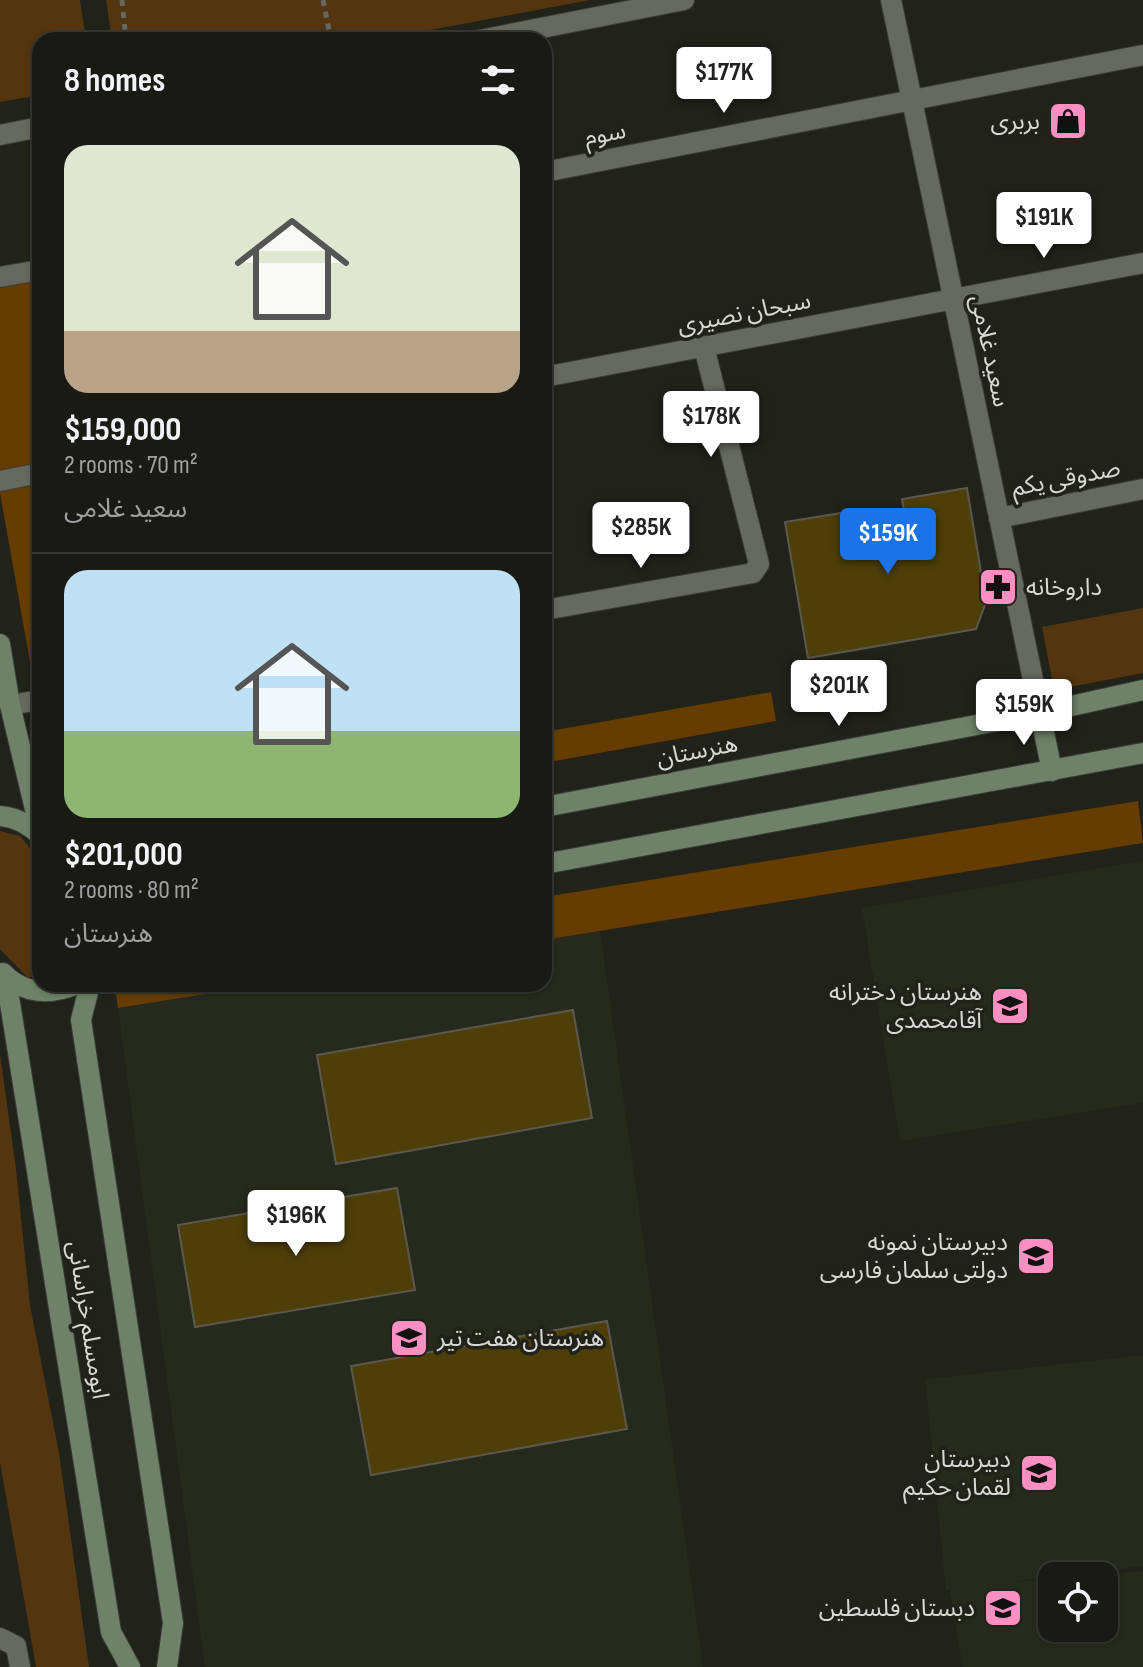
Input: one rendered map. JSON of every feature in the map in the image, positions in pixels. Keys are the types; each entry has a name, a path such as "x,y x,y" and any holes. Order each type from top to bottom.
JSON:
{"main road":[{"path":"0,644 10,705 32,798"},
{"name":"هنرستان","path":"552,805 1040,713 1143,690"},
{"path":"1040,713 1052,771"},
{"path":"552,863 1143,753"},
{"path":"0,816 32,827"},
{"path":"3,974 32,990"},
{"name":"ابومسلم خراسانی","path":"3,974 111,1632 130,1667"},
{"name":"ابومسلم خراسانی","path":"88,992 81,1020 173,1623 167,1667"}],"street":[{"path":"521,32 684,0"},
{"name":"سعید غلامی","path":"891,0 1040,713"},
{"name":"سوم","path":"552,170 1143,55"},
{"path":"0,135 32,129"},
{"name":"سبحان نصیری","path":"552,376 1143,263"},
{"path":"0,277 32,271"},
{"path":"552,609 753,573 759,564 704,347"},
{"path":"0,481 32,475"},
{"name":"صدوقی یکم","path":"999,518 1143,489"},
{"path":"10,705 32,701"},
{"path":"0,1638 16,1646 20,1667"}],"path":[{"path":"122,0 125,32"},
{"path":"323,0 329,32"}],"shaded area":[{"path":"0,0 80,0 85,32 32,32 32,96 0,102"},
{"path":"106,0 590,0 420,32 111,32"},
{"path":"32,273 32,673 0,493 0,279"},
{"path":"1143,608 1143,673 1054,690 1042,627"},
{"path":"771,692 776,721 552,762 552,731"},
{"path":"1138,801 1143,843 552,939 552,896"},
{"path":"0,831 20,836 32,850 32,977 27,977 0,949"},
{"name":"هنرستان دخترانه آقامحمدی","path":"1143,861 1143,1103 900,1141 862,908"},
{"name":"هنرستان هفت تیر","path":"600,931 703,1667 205,1667 118,1008 218,992 552,992 552,939"},
{"path":"116,992 218,992 118,1008"},
{"path":"0,1054 30,1305 59,1453 89,1667 36,1667 0,1462"},
{"name":"دبیرستان لقمان حکیم","path":"1143,1355 1143,1566 1118,1569 1118,1562 1038,1562 1038,1579 1011,1582 1038,1580 1038,1642 1118,1642 1118,1573 1143,1571 1143,1667 963,1667 950,1590 946,1590 925,1379"}],"building":[{"path":"967,488 986,602 976,629 808,658 785,522 854,511 858,530 906,522 902,499"},
{"path":"573,1010 592,1118 336,1164 317,1055"},
{"path":"397,1188 415,1290 195,1327 178,1225"},
{"path":"607,1321 627,1429 371,1475 351,1366"}],"place":[{"name":"بربری","path":"1068,121"},
{"name":"داروخانه","path":"998,587"},
{"name":"هنرستان دخترانه آقامحمدی","path":"1010,1006"},
{"name":"دبیرستان نمونه دولتی سلمان فارسی","path":"1036,1256"},
{"name":"هنرستان هفت تیر","path":"409,1338"},
{"name":"دبیرستان لقمان حکیم","path":"1039,1473"},
{"name":"دبستان فلسطین","path":"1003,1608"}]}
